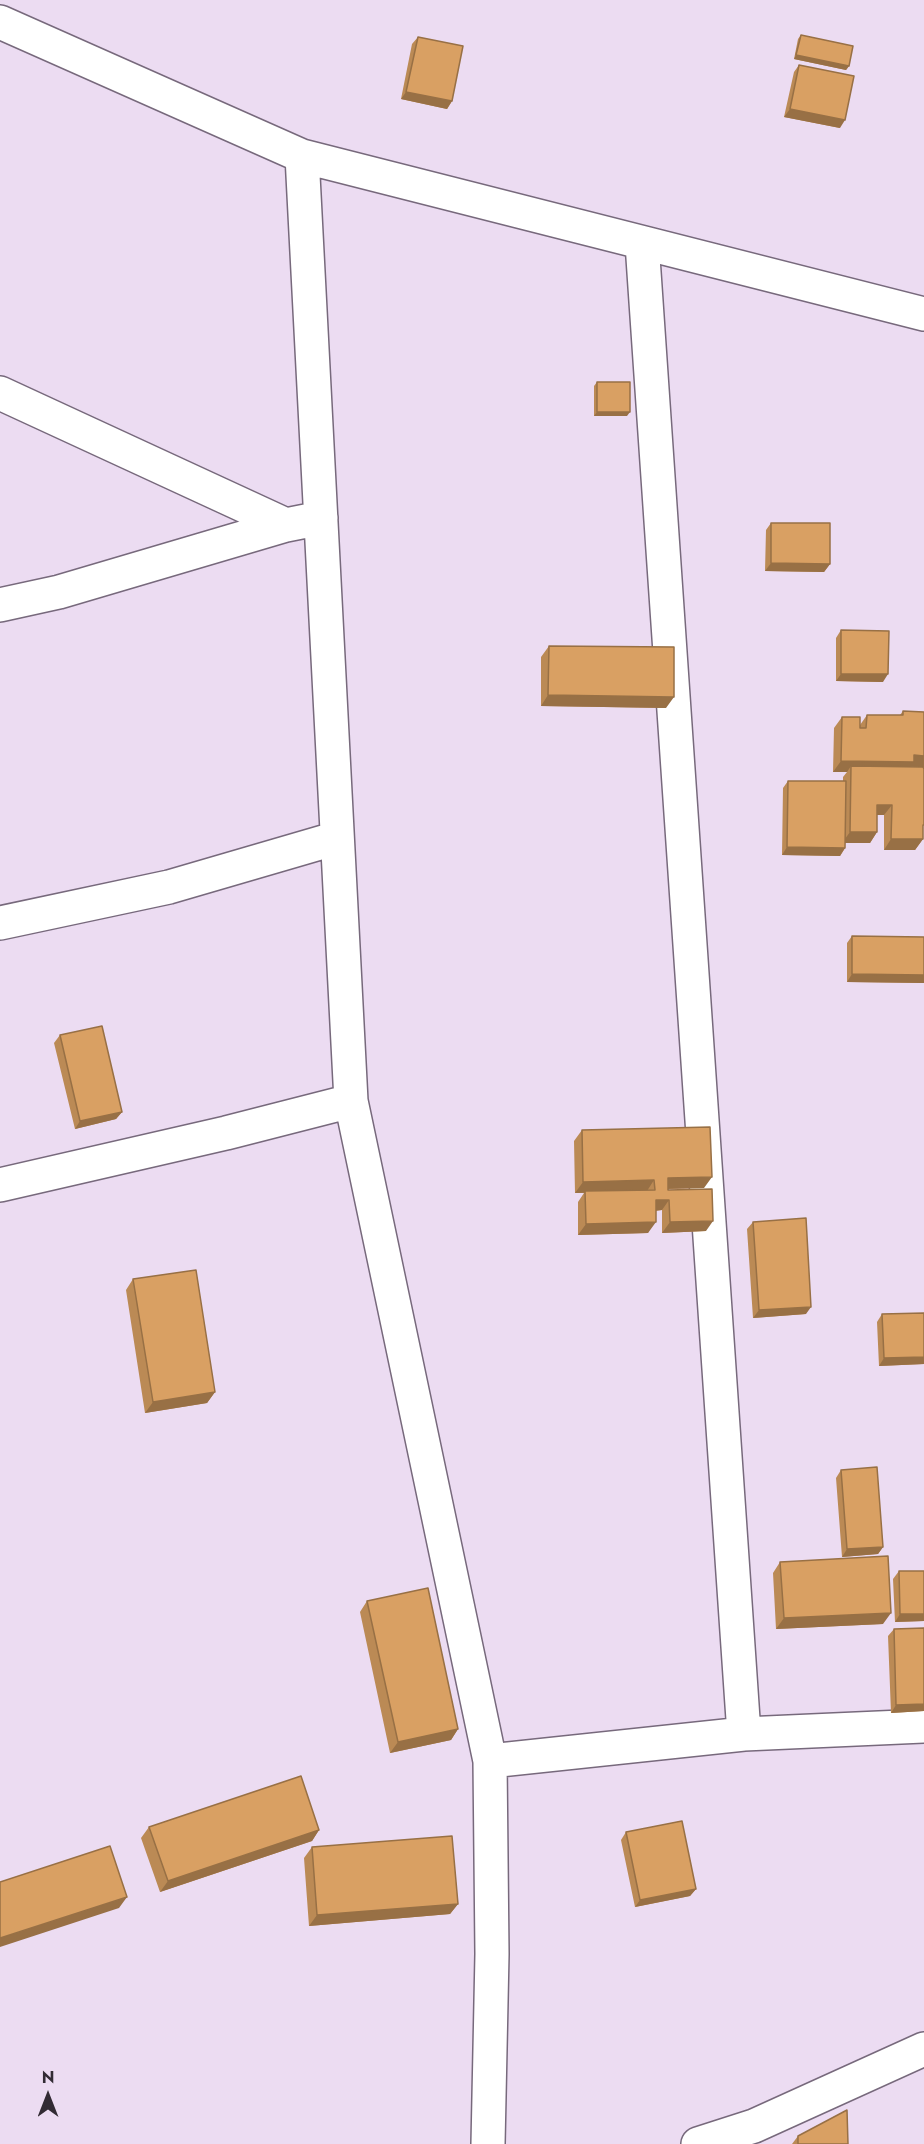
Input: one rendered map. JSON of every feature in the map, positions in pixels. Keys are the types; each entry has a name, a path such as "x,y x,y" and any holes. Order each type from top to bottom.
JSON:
{"street":[{"path":"0,22 302,156 924,314"},
{"path":"302,156 351,1101 490,1761 492,1954 488,2144"},
{"path":"642,243 744,1734"},
{"path":"0,393 286,525"},
{"path":"0,605 59,592 286,525 321,518"},
{"path":"0,923 169,887 337,838"},
{"path":"0,1185 226,1133 351,1101"},
{"path":"490,1761 744,1734 924,1726"},
{"path":"698,2144 754,2126 924,2049"}],"building":[{"path":"801,35 853,46 849,66 796,55"},
{"path":"418,37 463,46 452,101 406,92"},
{"path":"799,65 854,76 845,120 790,109"},
{"path":"597,382 630,382 630,412 597,412"},
{"path":"771,523 830,523 830,564 771,563"},
{"path":"841,630 889,631 888,674 841,674"},
{"path":"549,646 674,647 674,697 548,695"},
{"path":"903,711 924,712 924,756 914,755 914,762 841,761 842,717 860,717 860,728 866,728 867,715 903,715"},
{"path":"851,766 923,767 923,839 891,839 892,805 877,805 877,832 850,832"},
{"path":"788,781 846,781 845,848 787,847"},
{"path":"852,936 924,937 924,975 852,974"},
{"path":"102,1026 122,1112 80,1121 60,1035"},
{"path":"710,1127 712,1177 668,1178 668,1190 712,1189 713,1221 670,1222 669,1200 656,1200 656,1222 586,1224 585,1191 655,1190 654,1180 583,1182 582,1130"},
{"path":"806,1218 811,1307 759,1310 753,1222"},
{"path":"196,1270 215,1392 153,1402 133,1279"},
{"path":"924,1313 924,1357 884,1358 882,1314"},
{"path":"877,1467 883,1547 847,1549 841,1470"},
{"path":"888,1556 891,1613 784,1618 780,1562"},
{"path":"899,1571 924,1571 924,1614 900,1614"},
{"path":"428,1588 458,1729 398,1742 367,1601"},
{"path":"924,1628 924,1704 896,1705 894,1629"},
{"path":"301,1776 319,1830 168,1881 149,1827"},
{"path":"682,1821 696,1889 640,1900 626,1832"},
{"path":"452,1836 458,1904 317,1915 312,1847"},
{"path":"110,1846 127,1897 0,1938 0,1882"},
{"path":"847,2110 848,2144 798,2144 798,2136"}]}
